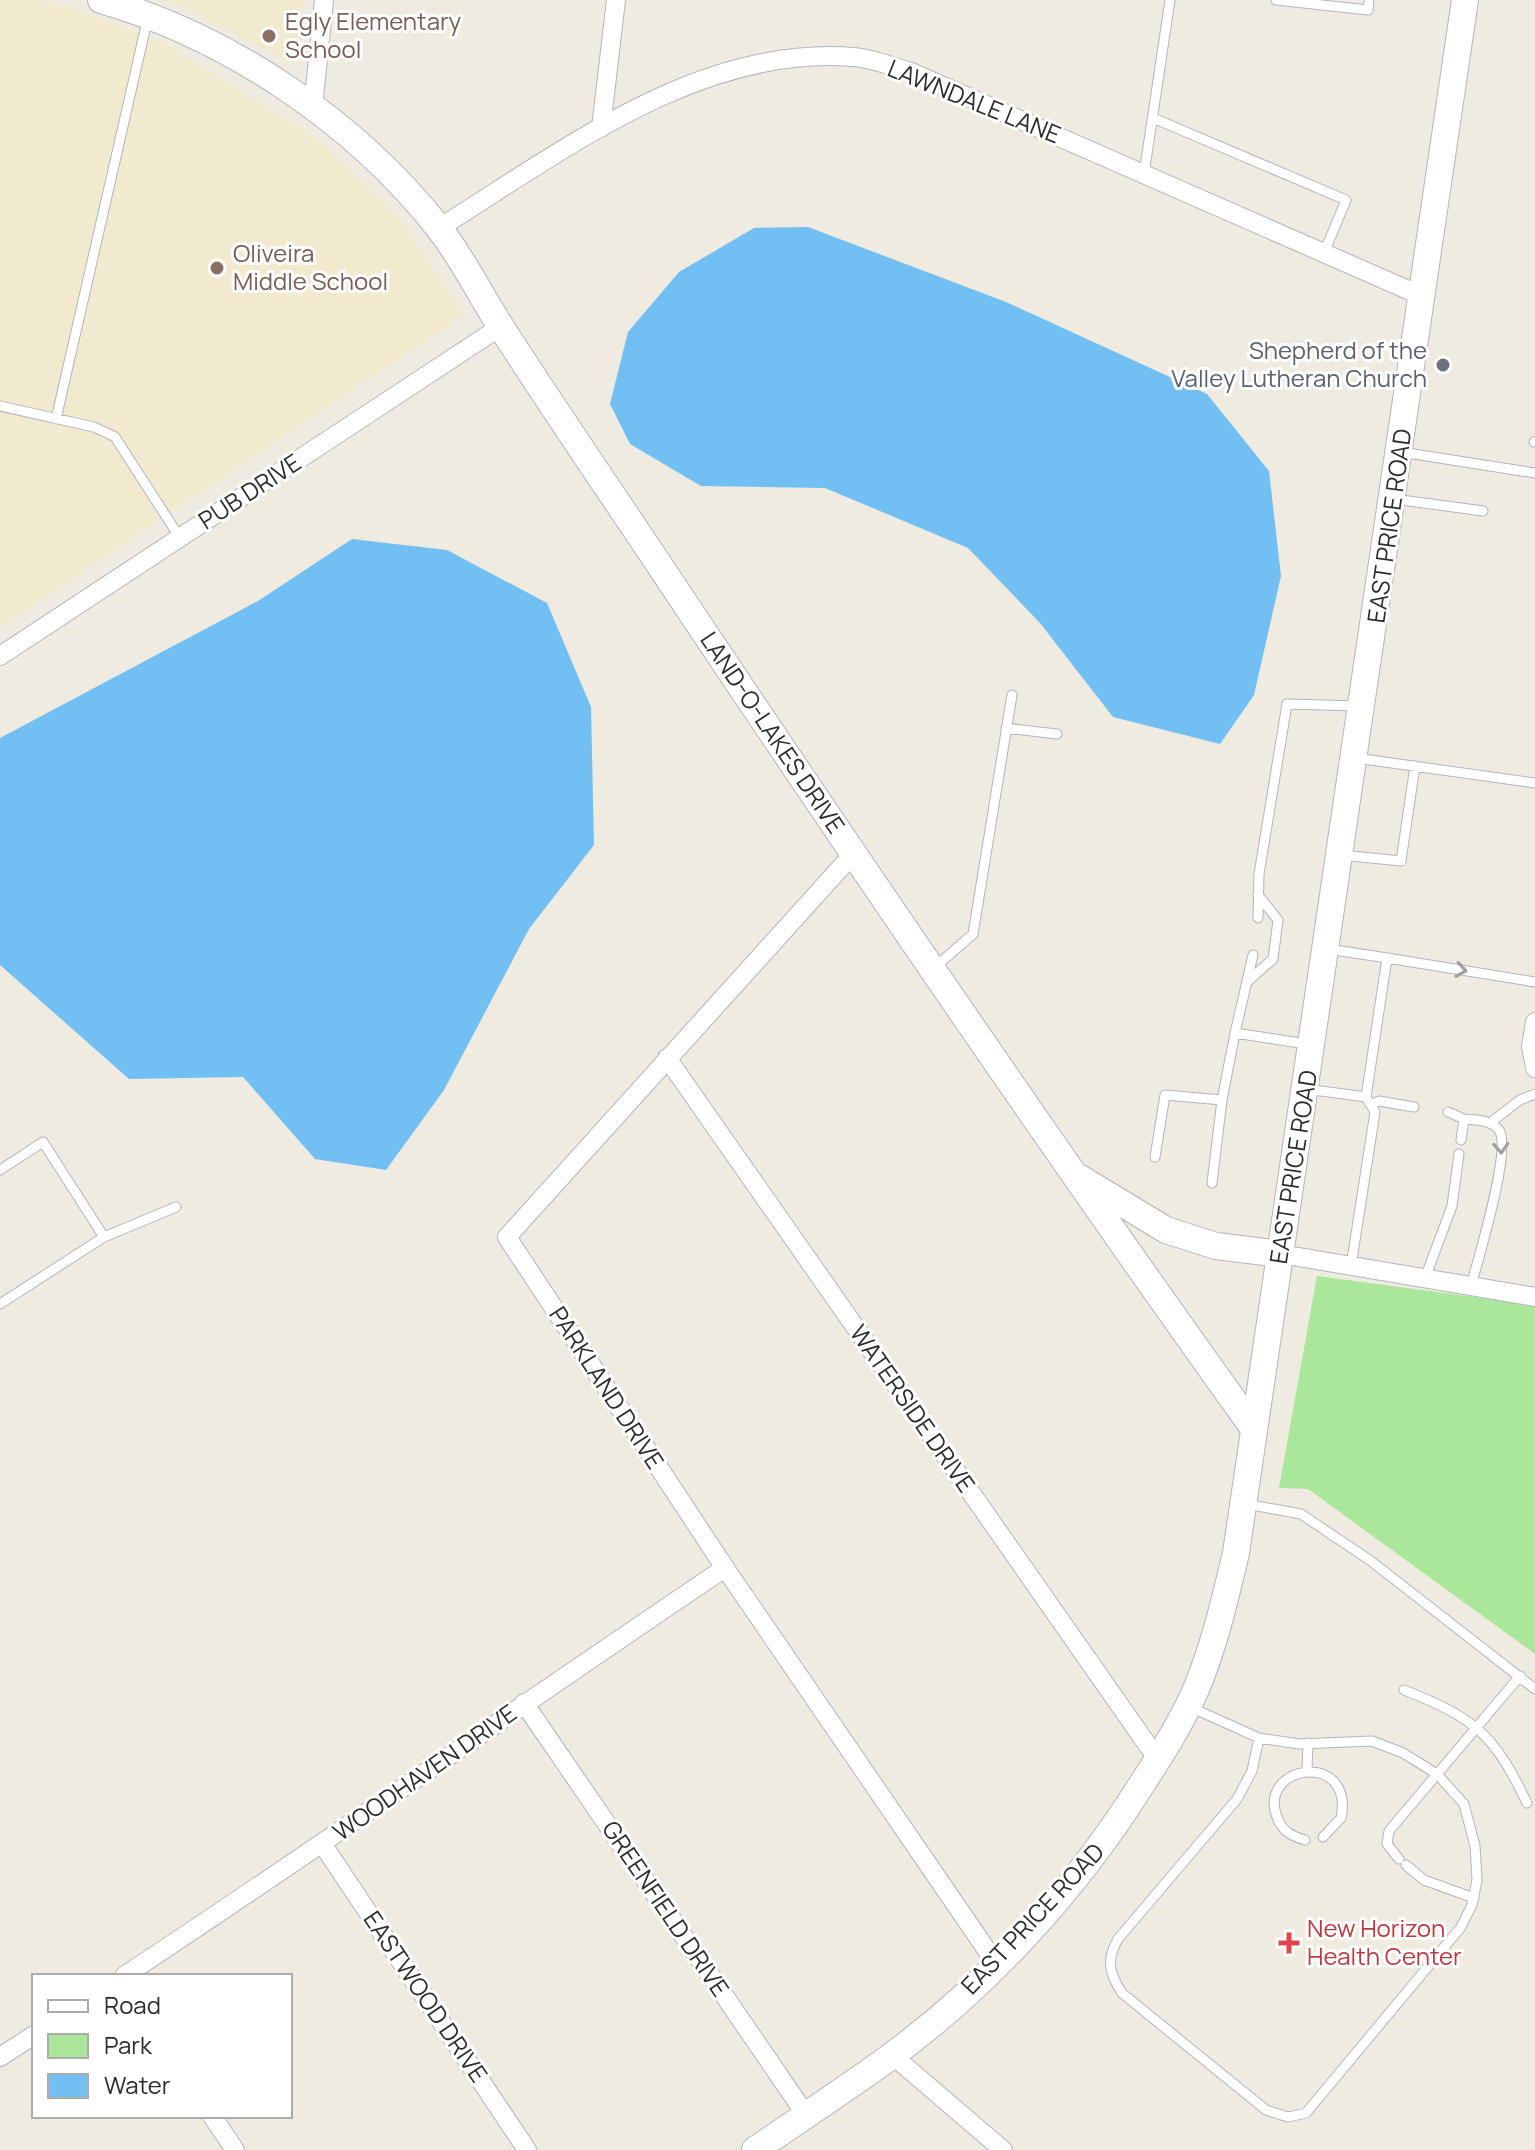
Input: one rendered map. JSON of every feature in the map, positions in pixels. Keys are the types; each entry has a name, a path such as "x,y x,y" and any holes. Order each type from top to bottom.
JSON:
{"main road":[{"name":"LAND-O-LAKES DRIVE","path":"101,0 149,14 230,55 313,107 383,169 439,228 500,327 1070,1172 1166,1230 1216,1246 1281,1254"},
{"name":"EAST PRICE ROAD","path":"755,2150 892,2055 997,1965 1107,1840 1158,1760 1187,1705 1217,1632 1236,1553 1424,297 1465,0"},
{"path":"1070,1172 1254,1429"}],"street":[{"path":"313,107 324,0"},
{"path":"601,128 616,0"},
{"name":"LAWNDALE LANE","path":"439,228 601,128 678,90 741,67 794,56 856,57 911,72 1424,297"},
{"name":"PUB DRIVE","path":"0,656 500,327"},
{"name":"PARKLAND DRIVE","path":"853,854 507,1237 725,1568 997,1965"},
{"path":"1535,1022 1531,1047 1535,1068"},
{"name":"WATERSIDE DRIVE","path":"667,1058 1158,1760"},
{"name":"LAND-O-LAKES DRIVE","path":"1281,1254 1535,1297"},
{"name":"WOODHAVEN DRIVE","path":"127,1974 323,1845 524,1703 725,1568"},
{"name":"GREENFIELD DRIVE","path":"524,1703 806,2115"},
{"name":"EASTWOOD DRIVE","path":"323,1845 527,2150"},
{"path":"0,2057 32,2036"},
{"path":"892,2055 1003,2150"},
{"path":"213,2118 235,2150"}],"lane":[{"path":"1144,174 1170,0"},
{"path":"1276,0 1368,10 1369,0"},
{"path":"56,419 149,14"},
{"path":"1153,118 1346,200 1324,253"},
{"path":"0,406 94,427 115,437 180,538"},
{"path":"1401,452 1535,473"},
{"path":"1394,499 1483,511"},
{"path":"932,970 973,934 1012,695"},
{"path":"1258,918 1258,895 1287,704 1363,706"},
{"path":"1006,728 1057,734"},
{"path":"1355,758 1535,783"},
{"path":"1341,855 1401,861 1415,766"},
{"path":"1247,982 1273,959 1278,920 1258,895"},
{"path":"1327,949 1535,982"},
{"path":"1212,1183 1222,1100 1253,955"},
{"path":"1351,1266 1375,1112 1368,1101 1387,958"},
{"path":"1235,1033 1313,1045"},
{"path":"1306,1089 1414,1107"},
{"path":"1490,1123 1520,1100 1535,1094"},
{"path":"1155,1157 1165,1095 1222,1100"},
{"path":"1448,1112 1464,1119 1490,1123 1499,1129 1504,1153 1471,1286"},
{"path":"1461,1140 1464,1119"},
{"path":"0,1170 43,1142 104,1237"},
{"path":"1425,1278 1452,1206 1459,1154"},
{"path":"0,1304 104,1237 176,1207"},
{"path":"1243,1504 1301,1514 1371,1561 1535,1689"},
{"path":"1474,1898 1424,1880 1387,1844 1389,1831 1520,1676"},
{"path":"1404,1690 1448,1707 1479,1727 1505,1758 1527,1803"},
{"path":"1187,1705 1259,1738 1308,1743 1372,1741 1403,1753 1437,1774 1464,1804 1475,1846 1474,1898 1461,1927 1306,2113 1288,2117 1266,2110 1122,1993 1110,1975 1110,1953 1237,1799 1252,1771 1259,1738"},
{"path":"1307,1771 1308,1743"},
{"path":"1305,1840 1284,1830 1278,1821 1275,1798 1286,1779 1307,1771 1329,1777 1342,1796 1341,1818 1323,1837"}],"shaded area":[{"name":"Oliveira Middle School","path":"0,0 35,0 71,8 161,41 314,136 402,221 465,315 0,628"},
{"name":"Egly Elementary School","path":"162,0 304,0 296,65 180,6"}],"green space":[{"path":"1317,1276 1535,1305 1535,1654 1308,1489 1279,1488"}],"water":[{"path":"808,227 1006,302 1207,394 1269,471 1281,576 1254,695 1220,744 1113,717 1040,623 968,548 825,488 701,486 630,444 610,404 628,332 679,272 754,228"},
{"path":"352,539 447,550 547,603 591,707 594,845 529,929 444,1090 386,1170 315,1159 243,1077 129,1079 0,965 0,738 258,601"}],"place":[{"name":"Egly Elementary School","path":"269,36"},
{"name":"Oliveira Middle School","path":"217,268"},
{"name":"Shepherd of the Valley Lutheran Church","path":"1443,365"},
{"name":"New Horizon Health Center","path":"1289,1943"}]}
